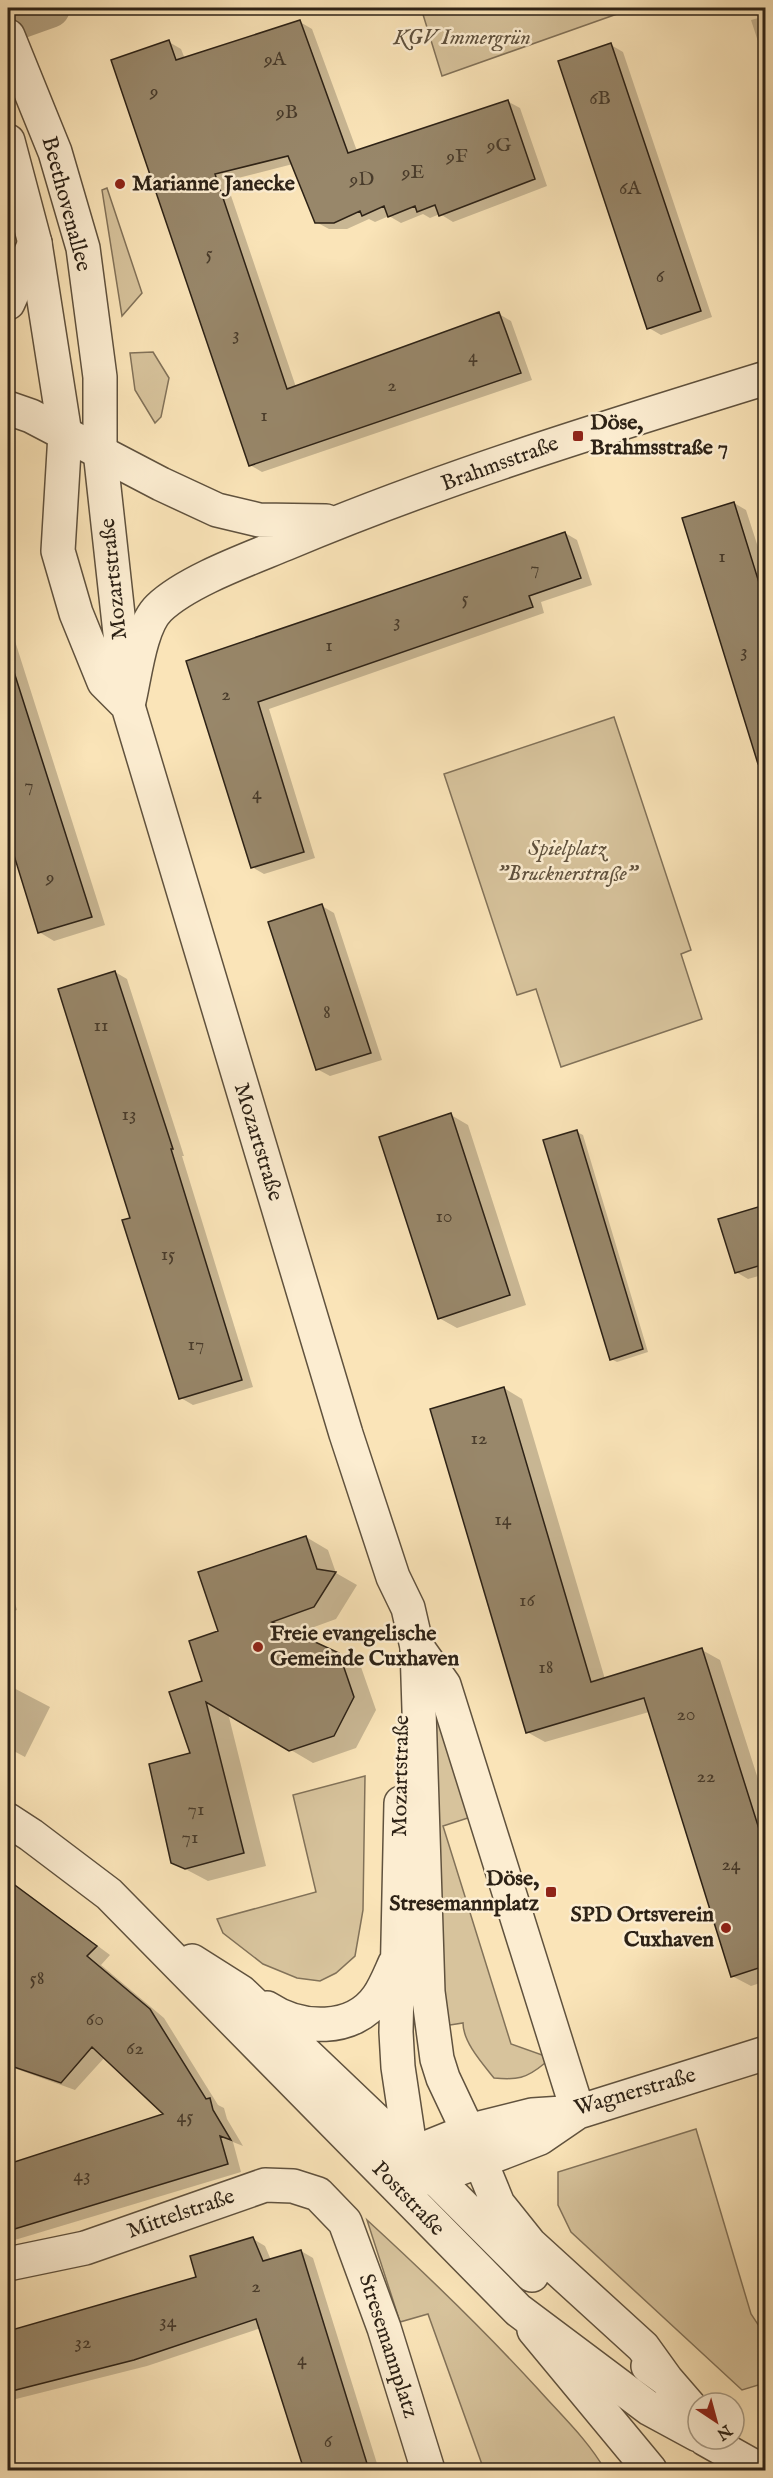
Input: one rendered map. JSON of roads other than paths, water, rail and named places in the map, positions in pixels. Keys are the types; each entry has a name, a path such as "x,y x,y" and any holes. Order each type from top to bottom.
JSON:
{"street":[{"name":"Beethovenallee","path":"8,36 55,152 83,248 100,377 100,451"},
{"name":"Beethovenallee","path":"8,141 35,243 64,434"},
{"path":"8,303 35,243"},
{"name":"Brahmsstraße","path":"128,706 145,631 158,608 194,585 339,521 578,436 765,378"},
{"name":"Brahmsstraße","path":"8,408 31,416 161,484 217,510 259,520 339,521"},
{"name":"Mozartstraße","path":"64,434 58,551 76,613 104,682 128,706"},
{"name":"Mozartstraße","path":"100,451 128,706 346,1434 393,1577 408,1608 417,1647 428,1992 443,2078 498,2204 530,2244 644,2348 666,2379"},
{"name":"Mozartstraße","path":"393,1577 403,1690 396,2032 398,2067 411,2154"},
{"name":"Mozartstraße","path":"417,1647 444,1685 578,2112"},
{"name":"Poststraße","path":"8,1820 32,1835 109,1894 518,2310 650,2409 686,2428"},
{"name":"Poststraße","path":"144,1932 241,1992 411,2154 548,2291 666,2379 686,2402"},
{"path":"241,1992 272,2012 309,2026 348,2021 366,2010 378,1997 399,1956"},
{"name":"Wagnerstraße","path":"383,2172 411,2154 468,2131 532,2115 578,2112 765,2053"},
{"path":"383,2172 408,2178 434,2178 540,2138 578,2112"},
{"name":"Mittelstraße","path":"8,2264 85,2248 265,2185 293,2186 318,2194 345,2222"},
{"name":"Stresemannplatz","path":"345,2222 384,2328 428,2470"},
{"path":"518,2310 650,2470"}],"waterway":[{"path":"8,23 50,8"}],"place":[{"name":"Marianne Janecke","path":"120,184"},
{"name":"Döse, Brahmsstraße 7","path":"578,436"},
{"name":"Freie evangelische Gemeinde Cuxhaven","path":"258,1647"},
{"name":"Döse, Stresemannplatz","path":"551,1892"},
{"name":"SPD Ortsverein Cuxhaven","path":"726,1928"}],"park label":[{"name":"KGV Immergrün","path":"462,38"},
{"name":"Spielplatz \"Brucknerstraße\"","path":"567,862"}]}
